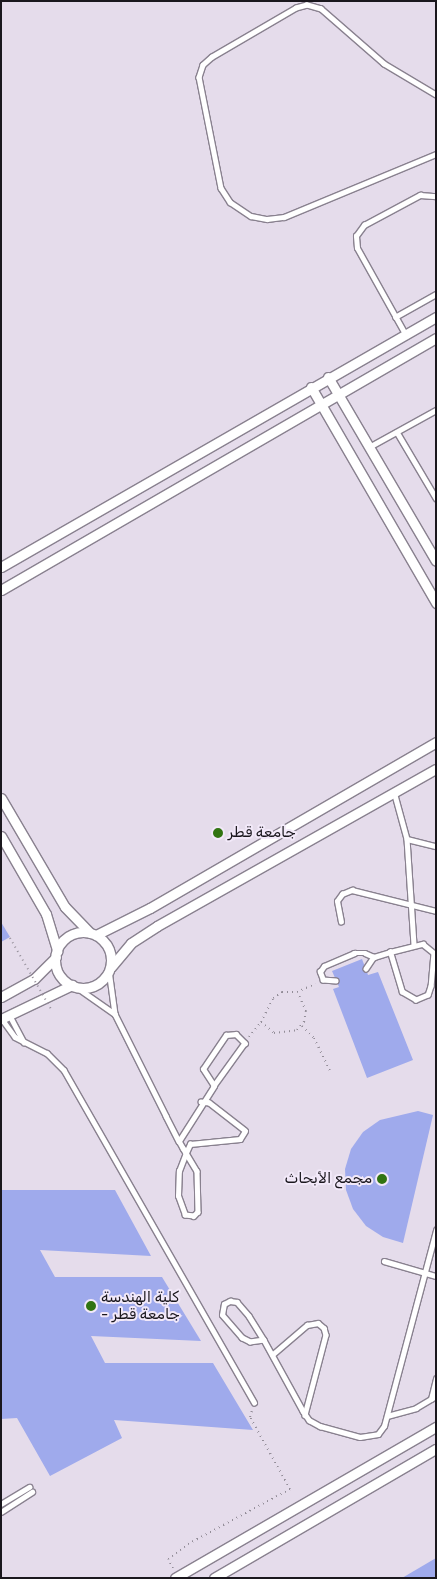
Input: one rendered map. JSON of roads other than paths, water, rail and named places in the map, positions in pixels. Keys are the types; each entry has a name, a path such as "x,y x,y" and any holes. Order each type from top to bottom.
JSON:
{"street":[{"path":"1,567 328,377 436,317"},
{"path":"1,590 436,338"},
{"path":"328,377 436,561"},
{"path":"311,387 436,603"},
{"path":"1,997 34,979 68,937 93,934 150,908 436,742"},
{"path":"1,836 46,914 59,974 74,986 87,988 98,984 131,943 156,926 395,794 436,769"},
{"path":"1,798 65,907 110,951 110,969"},
{"path":"4,1017 74,986"},
{"path":"176,1577 436,1427"},
{"path":"214,1578 436,1449"}],"lane":[{"path":"436,95 384,64 321,9 307,5 296,8 212,57 203,65 199,77 221,188 230,202 251,216 267,219 284,217 436,154"},
{"path":"405,334 357,248 356,236 364,225 420,195 436,196"},
{"path":"396,317 436,294"},
{"path":"369,446 436,410"},
{"path":"397,432 436,498"},
{"path":"395,794 407,839 414,945"},
{"path":"407,839 436,846"},
{"path":"342,922 337,901 349,891 360,891 435,910"},
{"path":"336,981 323,980 320,972 327,964 360,952 374,957 390,952 414,945 430,947 434,957 430,991 420,1000 412,1000 402,992 390,952"},
{"path":"366,969 374,957"},
{"path":"110,969 115,1014 179,1141 186,1153 197,1171 198,1212 194,1216 185,1215 178,1196 179,1171 186,1153 190,1144 240,1139 244,1131 209,1103 201,1102"},
{"path":"74,986 115,1014"},
{"path":"4,1017 11,1033 25,1043 47,1053 64,1070 254,1402"},
{"path":"4,1017 25,1043"},
{"path":"179,1141 201,1102 214,1086 244,1043 236,1034 226,1035 204,1069 214,1086"},
{"path":"264,1340 250,1342 242,1338 222,1315 224,1304 234,1300 240,1304 264,1340 306,1415 320,1426 364,1438 382,1430 436,1230"},
{"path":"384,1261 436,1276"},
{"path":"272,1355 307,1325 314,1322 324,1328 326,1335 306,1415"},
{"path":"387,1416 406,1412 433,1398 436,1379"},
{"path":"1,1504 29,1487"},
{"path":"1,1512 32,1492"}],"place":[{"name":"جامعة قطر","path":"218,833"},
{"name":"مجمع الأبحاث","path":"382,1179"},
{"name":"كلية الهندسة - جامعة قطر","path":"91,1306"}]}
